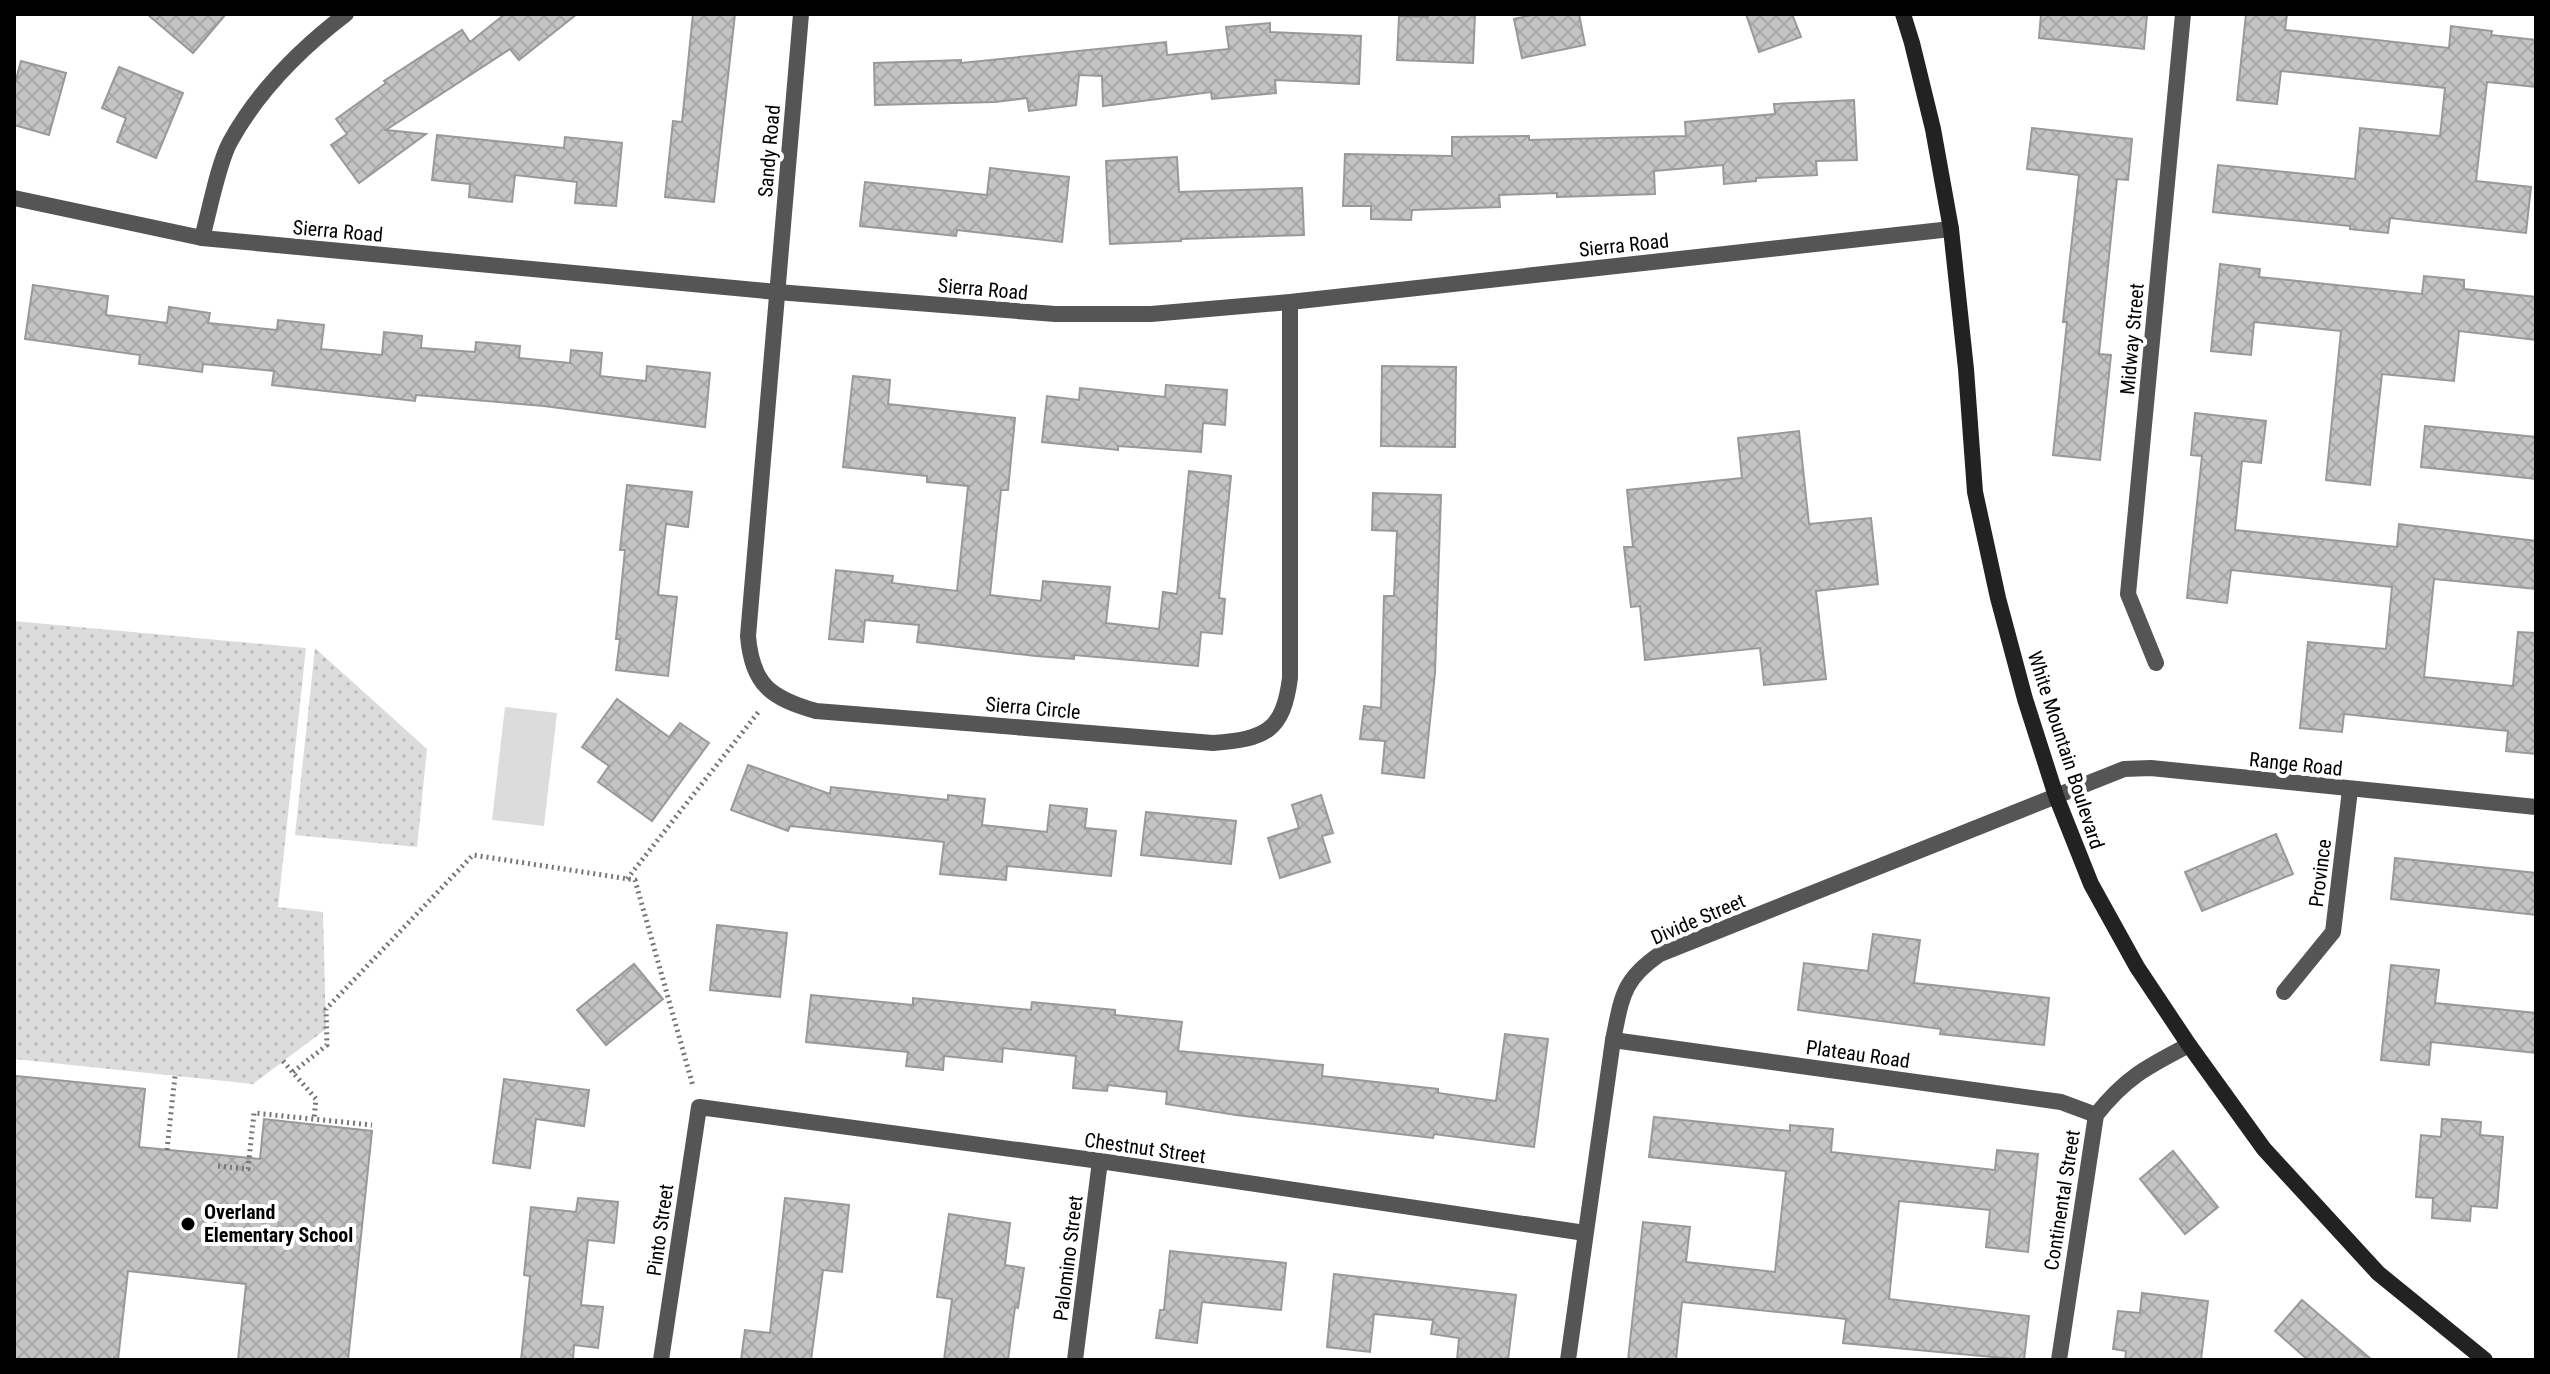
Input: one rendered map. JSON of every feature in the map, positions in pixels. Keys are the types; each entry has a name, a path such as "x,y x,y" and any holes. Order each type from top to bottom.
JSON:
{"street":[{"path":"202,238 228,145 263,91 314,38 346,14"},
{"name":"Sandy Road","path":"777,292 801,14"},
{"name":"White Mountain Boulevard","path":"1903,14 1933,129 1951,229 1975,492 1998,598 2025,699 2056,796 2091,884 2137,967 2264,1149 2378,1273 2485,1360"},
{"name":"Midway Street","path":"2156,663 2128,594 2183,14"},
{"name":"Sierra Road","path":"14,198 202,238 777,292 1055,314 1151,314 1290,302 1951,229"},
{"name":"Sierra Circle","path":"777,292 748,636 750,661 764,685 786,702 816,711 1197,741 1243,740 1270,730 1286,705 1290,678 1290,302"},
{"name":"Range Road","path":"2056,796 2124,769 2151,768 2536,807"},
{"name":"Province","path":"2284,992 2333,932 2350,790"},
{"name":"Divide Street","path":"1568,1360 1613,1040 1622,995 1639,969 1660,954 2056,796"},
{"name":"Plateau Road","path":"1613,1040 2061,1102 2096,1115"},
{"name":"Continental Street","path":"2059,1360 2096,1115 2116,1089 2140,1071 2189,1045"},
{"name":"Chestnut Street","path":"699,1107 1100,1161 1585,1233"},
{"name":"Pinto Street","path":"661,1360 699,1107"},
{"name":"Palomino Street","path":"1075,1360 1100,1161"}],"path":[{"path":"627,879 773,692"},
{"path":"293,1072 327,1045 326,1009 473,855 635,880 699,1107"},
{"path":"283,1061 316,1099 314,1119"},
{"path":"167,1150 175,1076"},
{"path":"218,1166 248,1169 254,1113 372,1125"}],"shaded area":[{"path":"14,621 306,648 278,907 323,912 326,1029 253,1084 14,1059"},
{"path":"315,648 427,749 417,847 295,835"},
{"path":"505,707 557,713 544,826 492,820"}],"building":[{"path":"147,14 226,14 193,53"},
{"path":"505,14 577,14 519,60 510,49 386,130 426,134 359,183 331,145 347,134 336,119 386,83 384,81 462,30 470,42"},
{"path":"693,14 735,14 714,202 665,197 673,121 682,122"},
{"path":"1428,14 1475,14 1473,63 1397,60 1399,16 1428,17"},
{"path":"1536,14 1579,14 1585,45 1522,58 1514,19"},
{"path":"1746,14 1792,14 1801,37 1759,52"},
{"path":"2041,14 2147,14 2144,49 2039,38"},
{"path":"2246,14 2287,14 2285,30 2449,48 2451,26 2536,40 2536,87 2487,82 2476,181 2531,187 2526,233 2390,218 2388,233 2350,229 2350,226 2213,212 2218,165 2355,179 2360,128 2440,136 2445,88 2281,71 2277,104 2237,100"},
{"path":"1270,23 1270,32 1361,36 1359,84 1275,80 1276,93 1212,99 1211,92 1103,106 1102,76 1079,75 1076,105 1029,111 1027,98 995,102 875,105 874,63 961,60 961,63 1166,42 1167,55 1229,49 1226,27"},
{"path":"21,61 66,73 49,135 14,125 14,87"},
{"path":"119,67 183,93 156,158 117,142 126,118 102,108"},
{"path":"1854,100 1857,160 1816,161 1817,175 1756,178 1756,181 1724,184 1723,165 1654,171 1655,194 1499,195 1500,207 1412,210 1411,220 1371,219 1371,206 1343,206 1345,154 1452,156 1452,137 1529,136 1529,140 1686,136 1685,122 1775,114 1774,104"},
{"path":"2032,128 2132,139 2128,180 2117,179 2099,354 2111,355 2100,460 2053,455 2079,175 2027,169"},
{"path":"437,135 564,148 565,137 622,143 616,206 575,203 577,182 515,175 512,202 469,197 470,184 432,180"},
{"path":"1177,157 1179,192 1302,188 1304,235 1110,244 1106,161"},
{"path":"990,168 1069,177 1062,242 957,230 956,236 860,226 865,182 987,195"},
{"path":"2220,264 2260,269 2259,277 2422,294 2424,276 2464,280 2464,289 2536,297 2536,340 2459,331 2454,381 2382,374 2370,485 2326,480 2341,331 2254,322 2251,355 2211,351"},
{"path":"33,285 108,296 106,315 167,323 169,307 210,313 208,323 277,330 278,320 324,325 321,349 382,355 384,332 422,336 421,348 475,352 476,342 520,346 519,358 570,363 571,350 602,353 600,376 646,381 647,366 710,373 705,427 544,406 416,395 415,401 272,385 274,371 203,364 202,372 139,364 140,355 25,339"},
{"path":"1382,366 1456,367 1455,447 1381,446"},
{"path":"853,376 890,380 888,404 1015,418 1008,490 1001,490 990,595 1041,601 1043,581 1110,587 1106,623 1159,629 1163,592 1177,594 1189,471 1231,476 1219,598 1225,599 1222,634 1201,632 1198,666 1074,655 1074,659 1036,656 917,642 919,625 865,620 863,642 829,639 836,570 893,576 892,583 957,591 968,486 927,482 927,476 843,467"},
{"path":"1166,385 1227,390 1225,425 1203,423 1201,452 1118,446 1118,450 1042,442 1047,396 1079,400 1080,388 1165,397"},
{"path":"2195,413 2266,421 2261,463 2242,461 2235,530 2397,547 2399,524 2536,541 2536,589 2434,579 2424,677 2513,686 2518,632 2536,633 2536,754 2506,751 2508,731 2344,714 2342,732 2300,728 2308,642 2386,649 2392,587 2231,570 2227,603 2187,598 2202,456 2191,455"},
{"path":"2425,426 2536,437 2536,479 2421,467"},
{"path":"1799,431 1809,524 1871,518 1878,584 1816,591 1826,679 1764,685 1760,648 1645,660 1640,606 1631,607 1624,547 1633,547 1627,490 1742,478 1738,438"},
{"path":"627,485 692,492 688,527 666,524 658,595 677,597 668,676 616,670 625,550 620,550"},
{"path":"1373,493 1441,495 1435,673 1424,778 1382,773 1385,741 1360,739 1364,706 1381,708 1384,596 1394,596 1397,531 1372,530"},
{"path":"617,699 669,737 680,723 709,743 652,821 598,782 609,766 582,747"},
{"path":"748,765 830,794 831,787 948,800 948,795 985,799 982,825 1047,832 1050,805 1087,809 1085,828 1116,831 1111,876 1007,866 1006,880 940,874 944,842 790,826 788,831 731,810"},
{"path":"1321,795 1333,833 1322,836 1330,862 1280,878 1268,838 1299,828 1292,805"},
{"path":"1146,812 1236,821 1231,864 1141,855"},
{"path":"2276,834 2293,874 2202,911 2185,872"},
{"path":"2395,858 2536,873 2536,915 2391,899"},
{"path":"717,925 787,933 780,997 710,990"},
{"path":"1873,934 1920,940 1914,983 2049,998 2044,1045 1940,1034 1941,1029 1798,1010 1804,963 1868,971"},
{"path":"634,964 663,999 606,1045 577,1010"},
{"path":"2391,965 2439,970 2435,1003 2536,1013 2536,1053 2431,1042 2429,1065 2381,1060"},
{"path":"811,995 913,1005 913,998 1031,1010 1032,1002 1115,1010 1115,1015 1182,1022 1178,1051 1323,1065 1322,1076 1438,1089 1438,1093 1496,1101 1505,1034 1548,1039 1534,1147 1236,1115 1166,1104 1167,1092 1108,1085 1107,1091 1073,1088 1076,1056 1003,1048 1002,1062 944,1056 943,1070 906,1066 908,1052 806,1042"},
{"name":"Overland Elementary School","path":"16,1076 145,1089 139,1147 260,1159 264,1119 372,1131 348,1360 238,1360 246,1284 128,1271 118,1360 14,1360"},
{"path":"504,1079 589,1090 584,1126 536,1119 530,1168 493,1163"},
{"path":"1654,1117 1790,1131 1790,1125 1833,1129 1831,1152 1995,1170 1997,1150 2038,1154 2028,1252 1986,1247 1990,1210 1899,1201 1889,1299 2029,1316 2024,1360 1843,1343 1846,1319 1682,1302 1676,1360 1628,1360 1643,1222 1690,1227 1686,1262 1775,1272 1786,1171 1649,1157"},
{"path":"2442,1119 2481,1122 2480,1135 2503,1137 2497,1208 2471,1206 2470,1221 2432,1218 2433,1198 2416,1197 2421,1135 2441,1137"},
{"path":"2173,1151 2218,1207 2185,1234 2140,1179"},
{"path":"578,1198 618,1202 614,1243 588,1240 581,1305 603,1307 598,1348 574,1345 573,1360 521,1360 530,1276 524,1275 531,1207 576,1212"},
{"path":"785,1198 849,1205 842,1272 823,1270 811,1360 741,1360 745,1330 770,1333"},
{"path":"949,1214 1010,1223 1005,1265 1024,1268 1008,1360 944,1360 952,1299 937,1297"},
{"path":"1170,1251 1286,1263 1281,1310 1202,1302 1197,1343 1156,1338 1160,1310 1164,1310"},
{"path":"1334,1274 1516,1295 1508,1360 1457,1360 1459,1338 1431,1334 1433,1320 1374,1314 1370,1352 1327,1347"},
{"path":"2142,1293 2208,1301 2201,1360 2125,1360 2126,1351 2113,1349 2118,1311 2140,1313"},
{"path":"2302,1300 2372,1360 2308,1360 2275,1331"}],"place":[{"name":"Overland Elementary School","path":"188,1224"}]}
